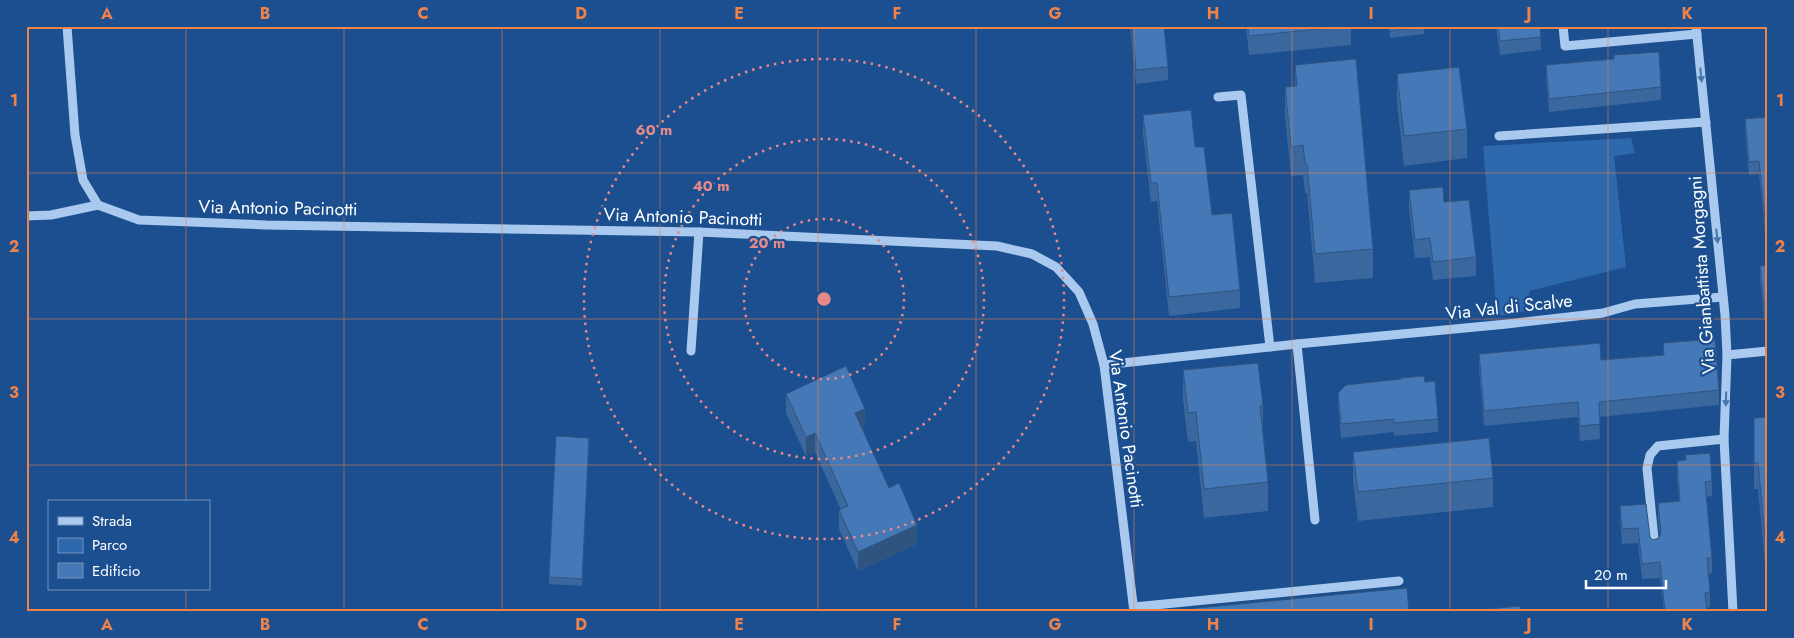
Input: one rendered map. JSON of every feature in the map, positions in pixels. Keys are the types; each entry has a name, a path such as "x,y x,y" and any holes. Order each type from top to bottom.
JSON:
{"street":[{"path":"26,216 51,215 98,205 82,180 75,135 67,26"},
{"path":"1563,26 1564,46 1697,30"},
{"name":"Via Gianbattista Morgagni","path":"1697,30 1727,355 1724,439 1733,612"},
{"path":"1218,97 1241,95 1270,347"},
{"path":"1499,136 1706,122"},
{"name":"Via Antonio Pacinotti","path":"98,205 139,220 276,225 699,232 997,246 1032,254 1056,267 1079,292 1093,324 1104,365 1134,609"},
{"path":"691,351 699,232"},
{"name":"Via Val di Scalve","path":"1104,365 1507,324 1604,313 1644,303 1723,297"},
{"path":"1297,344 1315,520"},
{"path":"1727,355 1768,351"},
{"path":"1655,549 1647,468 1650,455 1658,446 1724,439"},
{"path":"1134,609 1399,581"}],"green space":[{"path":"1631,138 1635,153 1614,156 1626,267 1529,291 1531,310 1497,316 1483,146"}],"building":[{"path":"1132,26 1164,26 1168,67 1136,70"},
{"path":"1248,26 1349,26 1249,36"},
{"path":"1389,26 1424,26 1424,27 1390,31"},
{"path":"1498,26 1540,26 1541,37 1500,41"},
{"path":"1659,52 1661,87 1549,99 1546,65 1614,59 1614,55"},
{"path":"1356,59 1373,249 1315,254 1307,164 1305,164 1303,145 1291,147 1285,87 1297,86 1295,65"},
{"path":"1459,67 1467,129 1404,136 1397,74"},
{"path":"1191,110 1195,147 1204,147 1212,215 1232,213 1240,290 1169,297 1157,183 1151,183 1143,115"},
{"path":"1768,117 1768,248 1759,161 1749,162 1745,119"},
{"path":"1443,187 1444,202 1469,200 1476,257 1433,262 1430,238 1415,240 1409,190"},
{"path":"1768,265 1768,304 1764,305 1760,266"},
{"path":"1715,339 1719,390 1599,402 1600,424 1580,426 1578,402 1484,411 1479,354 1600,343 1601,360 1664,355 1663,343"},
{"path":"1258,363 1263,405 1260,406 1268,482 1204,489 1196,412 1188,413 1183,370"},
{"path":"846,366 865,409 855,413 889,488 899,483 917,525 858,552 839,510 848,506 815,433 806,437 786,394"},
{"path":"1424,376 1425,382 1435,381 1438,419 1394,423 1394,419 1341,424 1338,393 1346,385"},
{"path":"1768,417 1767,559 1758,463 1754,463 1754,418"},
{"path":"556,436 589,438 582,579 549,577"},
{"path":"1489,438 1493,478 1358,492 1353,452"},
{"path":"1710,453 1712,481 1705,482 1712,558 1707,558 1710,592 1705,593 1707,612 1665,612 1660,562 1642,564 1638,528 1622,529 1620,506 1646,504 1650,537 1653,540 1659,538 1661,533 1658,503 1680,501 1677,461 1686,460 1685,455"},
{"path":"1407,588 1409,612 1166,612 1166,611"},
{"path":"1520,606 1521,612 1455,612"}]}
